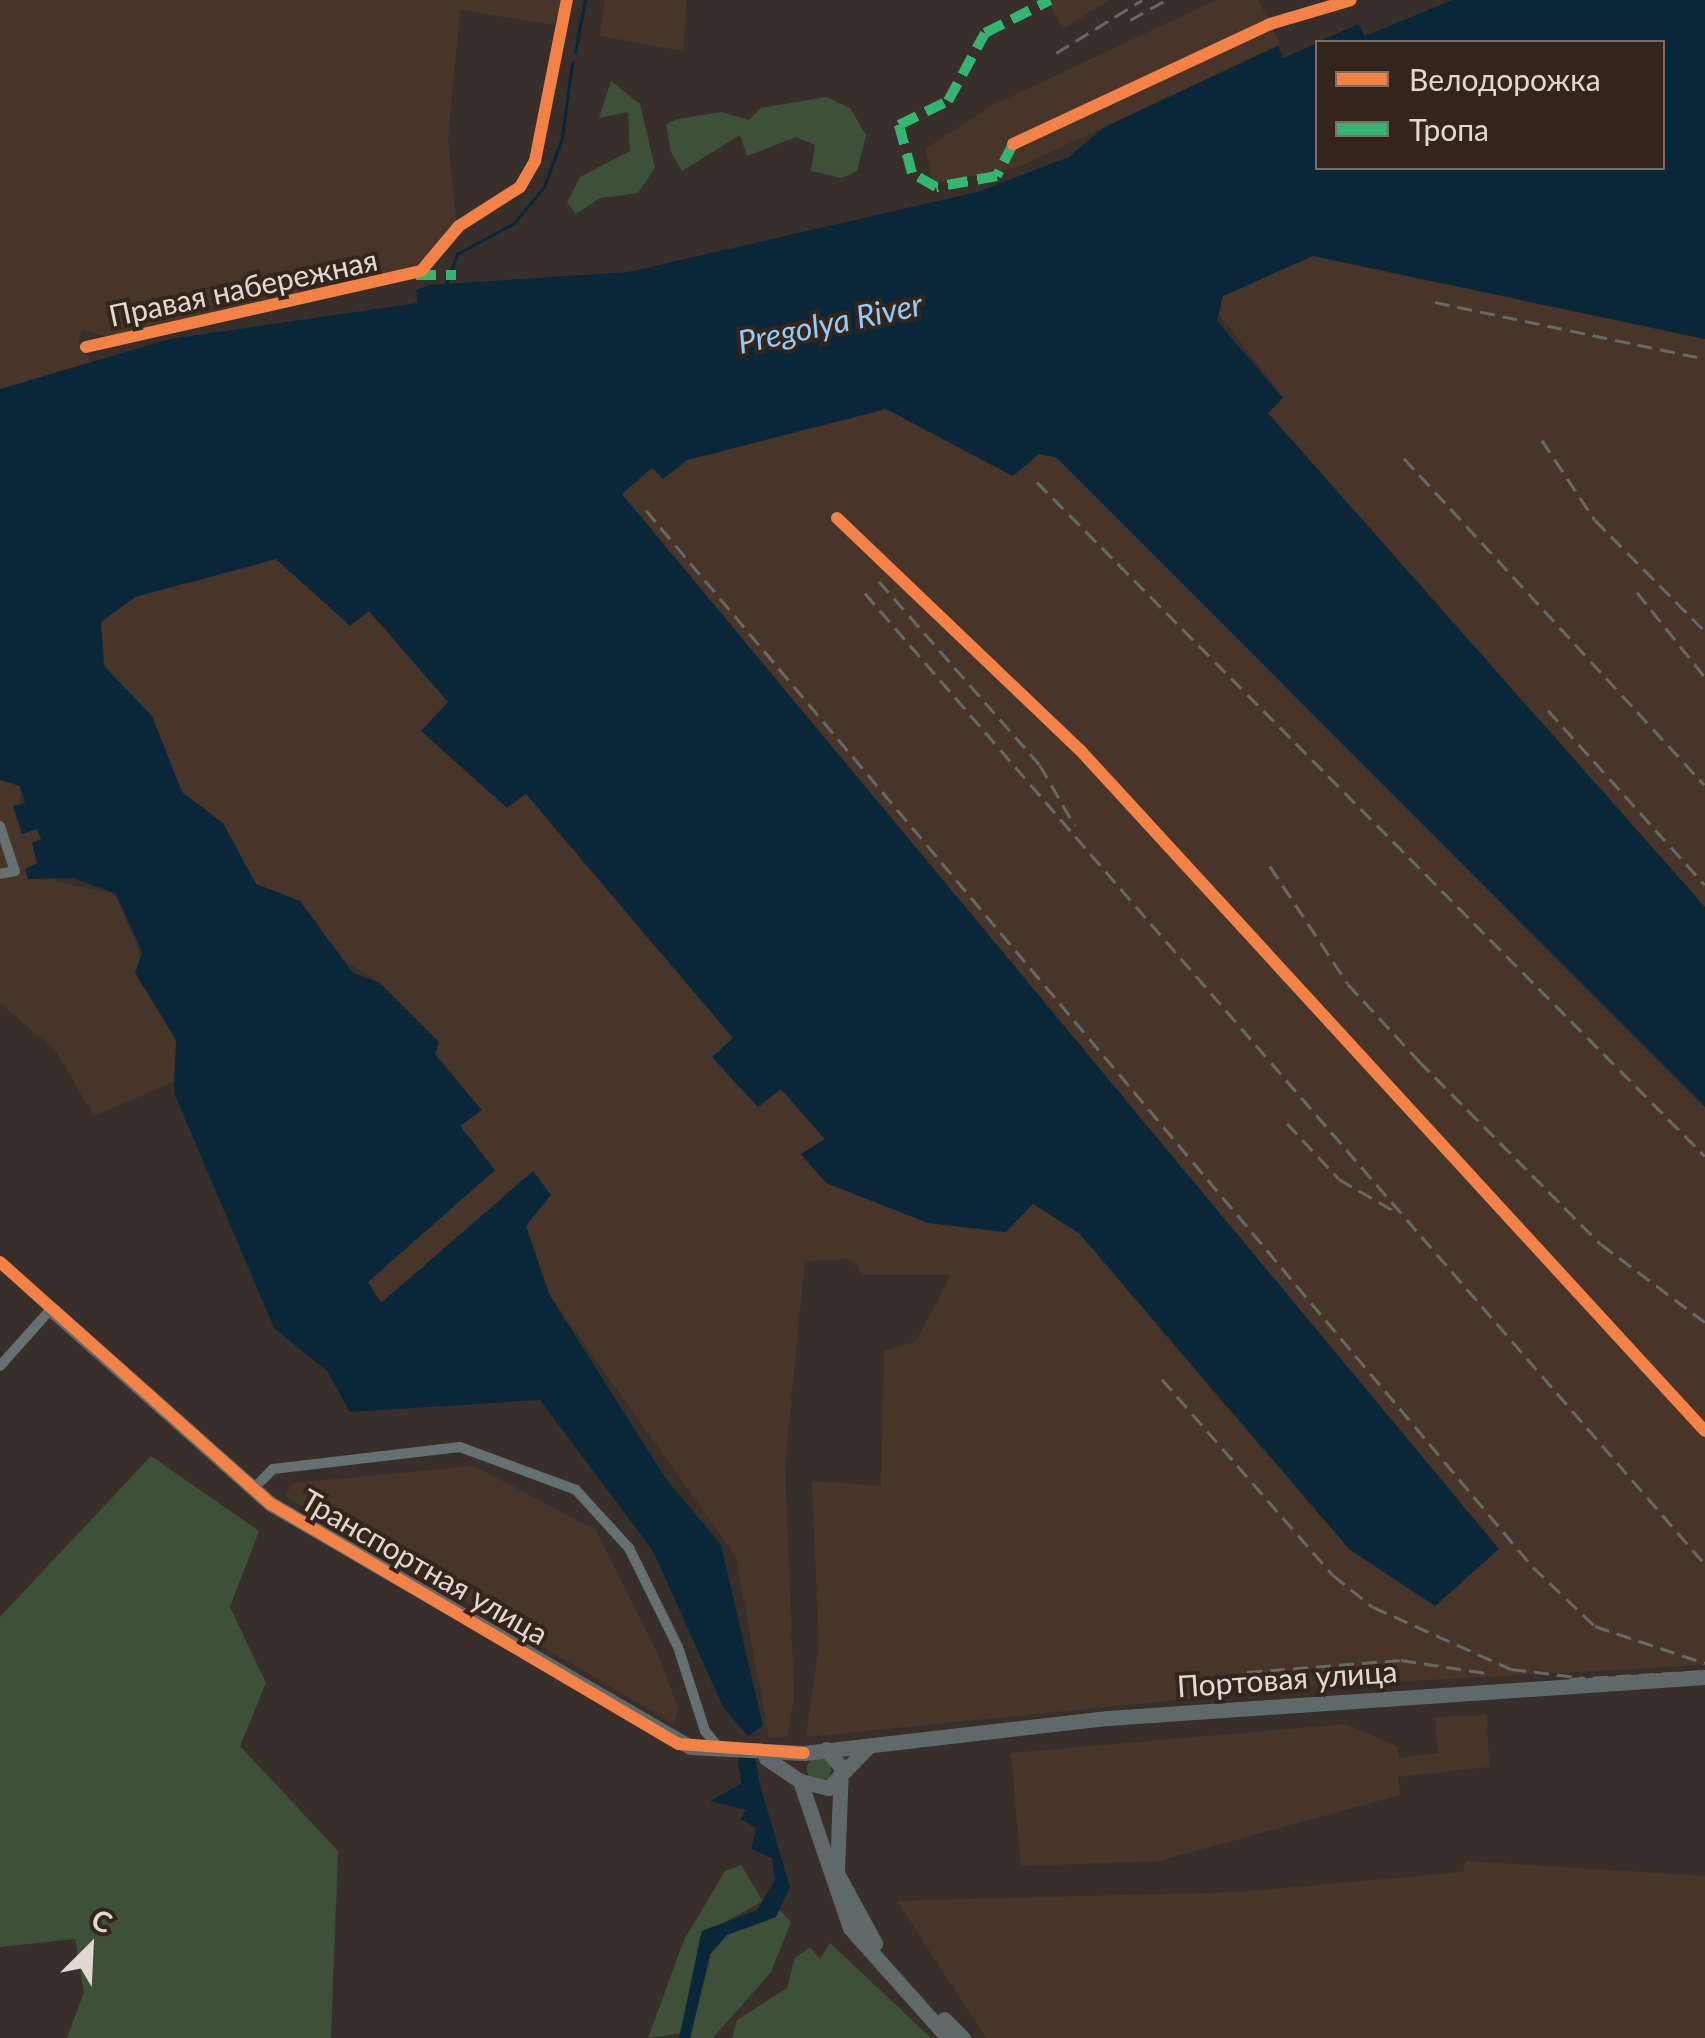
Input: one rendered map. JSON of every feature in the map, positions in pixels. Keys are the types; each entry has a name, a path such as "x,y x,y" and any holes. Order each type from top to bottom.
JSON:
{"main road":[{"name":"Транспортная улица","path":"50,1309 254,1488 663,1735 723,1752 758,1755 826,1749"},
{"name":"Портовая улица","path":"826,1749 1108,1718 1705,1677"},
{"path":"839,1779 873,1744"},
{"path":"826,1749 839,1779 834,1859 848,1903 963,2038"},
{"path":"804,1752 798,1777 850,1928 948,2038"},
{"name":"Транспортная улица","path":"758,1755 822,1790 839,1779"}],"street":[{"name":"Правая набережная","path":"86,347 412,275 459,226 520,187 535,161 567,0"},
{"path":"1013,144 1270,24 1351,0"},
{"path":"837,518 1080,750 1705,1431"},
{"path":"0,826 14,871 0,874"},
{"path":"0,1262 50,1309 0,1366"},
{"name":"Транспортная улица","path":"254,1488 273,1469 460,1447 576,1490 629,1548 678,1647 705,1731 723,1752"}],"shaded area":[{"path":"0,0 561,0 555,25 460,10 448,137 457,232 418,273 107,337 82,329 78,343 90,362 0,391"},
{"path":"605,0 687,0 683,51 600,36"},
{"path":"1047,0 1109,0 1063,29"},
{"path":"1216,0 1258,0 1280,44 1019,167 933,183 925,149 991,106"},
{"path":"1313,256 1705,339 1705,907 1267,413 1283,397 1216,310 1223,296"},
{"path":"886,409 1012,476 1039,454 1056,457 1705,1107 1705,1665 1317,1686 806,1737 819,1645 812,1481 881,1486 884,1351 915,1342 951,1275 863,1275 850,1259 805,1261 785,1463 794,1697 787,1737 769,1738 736,1557 549,1294 526,1225 533,1172 382,1304 367,1282 495,1170 460,1126 481,1110 380,983 337,956 300,901 256,884 222,823 182,792 152,716 104,666 101,622 135,597 276,559 350,625 369,610 449,703 422,730 506,807 526,794 734,1039 713,1058 758,1107 780,1089 825,1139 928,1223 1005,1232 1033,1204 1079,1233 1253,1438 1435,1606 1498,1549 622,494 653,467 663,479 687,460"},
{"path":"0,780 20,785 21,834 38,829 56,882 115,894 176,1040 173,1082 94,1116 55,1050 0,1003"},
{"path":"474,1466 596,1530 658,1654 678,1708 674,1724 285,1496 293,1483"},
{"path":"1487,1715 1489,1767 1398,1777 1400,1795 1159,1861 1021,1866 1011,1753 1346,1724 1398,1747 1399,1758 1438,1753 1435,1717"},
{"path":"1466,1861 1705,1876 1705,2038 986,2038 897,1901 1239,1892 1463,1872"}],"green space":[{"path":"611,81 640,104 655,168 638,193 600,198 576,214 567,203 580,177 630,151 628,112 599,118"},
{"path":"826,97 850,108 866,135 857,171 842,178 811,171 815,145 796,137 747,156 740,135 682,171 671,152 666,124 678,119 722,112 749,120 761,108"},
{"path":"151,1456 259,1531 230,1607 266,1683 240,1746 338,1851 331,2038 67,2038 84,1992 75,1939 0,1947 0,1617"},
{"path":"819,1757 828,1760 828,1778 819,1781 810,1778 807,1769 810,1760"},
{"path":"741,1865 763,1901 700,1936 682,2033 648,2038 684,1940 725,1871"},
{"path":"779,1909 791,1922 771,1972 713,2038 690,2038 711,1954 726,1935"},
{"path":"830,1943 931,2038 732,2038 737,2020 787,1988 795,1958 810,1947 820,1959"}],"water":[{"name":"Pregolya River","path":"1452,0 1705,0 1705,339 1313,256 1223,296 1217,321 1283,398 1268,413 1705,907 1705,1107 1057,458 1039,454 1013,476 886,409 687,460 663,479 652,468 622,494 1499,1549 1435,1606 1349,1549 1079,1233 1033,1204 1006,1232 928,1223 826,1183 801,1154 825,1139 781,1089 758,1107 712,1057 733,1038 526,794 507,808 421,731 448,702 369,611 350,626 276,559 135,597 101,622 104,666 152,716 182,792 223,823 256,884 300,901 353,973 380,983 439,1042 435,1055 482,1110 460,1126 495,1170 368,1282 381,1303 533,1171 551,1195 526,1226 549,1294 666,1479 721,1545 763,1726 748,1736 723,1707 653,1551 540,1400 350,1412 327,1371 274,1328 174,1093 176,1040 135,973 142,952 116,894 73,878 28,879 25,869 37,863 32,843 41,839 37,829 22,834 13,806 25,803 20,786 0,780 0,389 170,339 417,303 416,290 429,285 628,272 977,192 1069,157 1103,128 1278,46 1283,58 1315,44 1315,170 1665,170 1665,40 1322,40 1358,24 1365,36"},
{"path":"749,1779 760,1785 790,1887 776,1917 727,1935 710,1954 690,2038 679,2038 702,1931 757,1910 775,1880 772,1858 751,1849 756,1828 740,1819 746,1810 710,1801"}],"waterway":[{"path":"575,52 585,0"},
{"path":"445,287 457,254 514,223 544,187 562,138 572,63"},
{"path":"747,1762 753,1799"}],"railway":[{"path":"1056,53 1142,0"},
{"path":"1130,20 1166,0"},
{"path":"1435,302 1705,359"},
{"path":"1542,440 1595,520 1705,631"},
{"path":"1404,458 1705,785"},
{"path":"1037,482 1705,1156"},
{"path":"646,510 1533,1567 1595,1626 1705,1663"},
{"path":"879,581 1040,765 1075,826"},
{"path":"1637,592 1705,677"},
{"path":"865,593 1705,1564"},
{"path":"1548,710 1705,885"},
{"path":"1270,866 1348,984 1419,1061 1601,1244 1705,1322"},
{"path":"1287,1123 1339,1179 1398,1213"},
{"path":"1162,1379 1333,1575 1373,1607 1511,1669 1584,1678"},
{"path":"1247,1672 1401,1660 1486,1673"},
{"path":"1570,1679 1705,1671"}],"marked path":[{"path":"1013,144 997,176 936,187 912,173 899,125 948,101 985,33 1050,0"},
{"path":"416,275 456,275"}],"cycle path":[{"path":"86,347 421,271 459,226 520,187 535,161 567,0"},
{"path":"1013,144 1270,24 1351,0"},
{"path":"837,518 1080,750 1705,1431"},
{"path":"0,1262 271,1504 679,1744 804,1753"}]}
